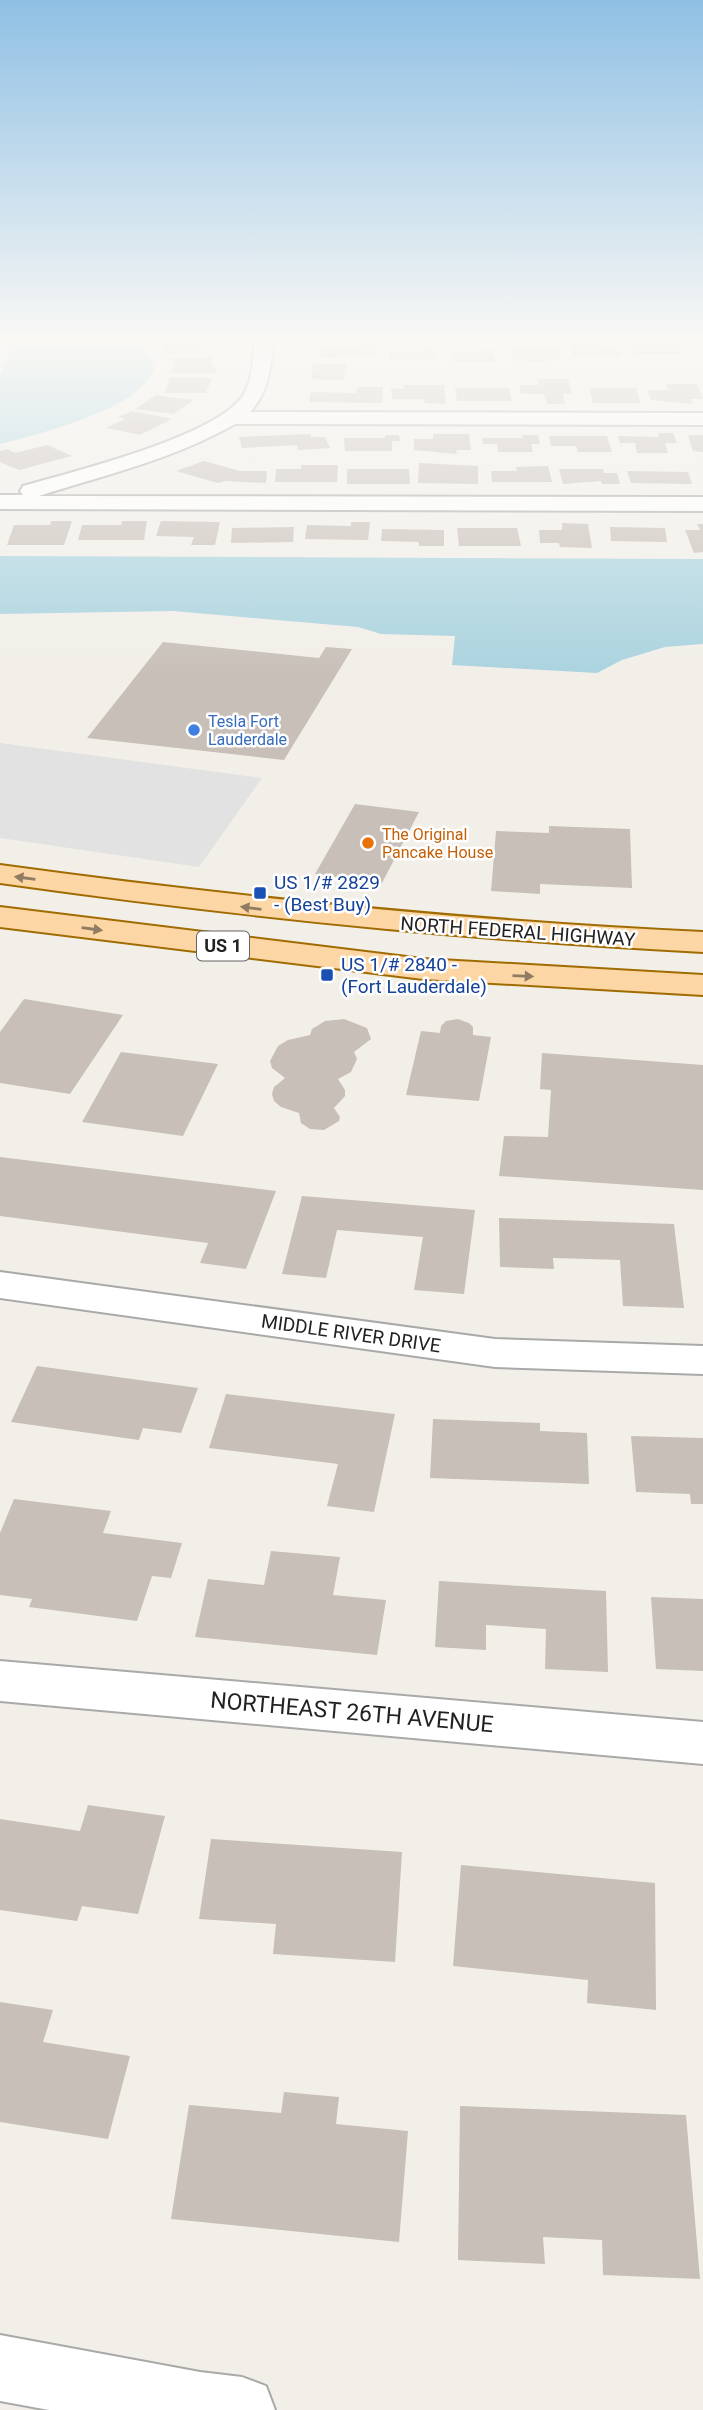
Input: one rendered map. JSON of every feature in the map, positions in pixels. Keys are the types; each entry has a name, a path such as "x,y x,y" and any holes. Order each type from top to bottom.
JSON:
{"main road":[{"name":"NORTH FEDERAL HIGHWAY","path":"0,874 224,905 414,925 514,933 703,942"},
{"name":"US 1","path":"0,917 309,957 512,976 703,985"},
{"path":"309,957 367,946 399,936 414,925"},
{"path":"412,966 440,949 467,939 514,933"}],"street":[{"path":"0,501 148,452"},
{"path":"0,501 703,505"},
{"name":"MIDDLE RIVER DRIVE","path":"0,1285 495,1353 703,1360"},
{"name":"NORTHEAST 26TH AVENUE","path":"0,1681 703,1743"},
{"path":"0,2368 214,2408"}],"shaded area":[{"path":"0,743 262,778 199,867 0,838"}],"water":[{"path":"0,556 703,559 703,644 665,647 622,660 597,673 452,665 455,636 381,634 358,627 173,611 0,614"}],"building":[{"path":"0,452 64,452 72,456 19,470 0,462"},
{"path":"204,461 240,471 267,471 266,483 218,483 176,471"},
{"path":"419,463 478,466 478,484 418,483"},
{"path":"301,465 338,465 337,482 275,482 276,469 301,469"},
{"path":"548,466 552,482 492,482 491,471 517,471 516,467"},
{"path":"347,469 409,469 410,484 347,484"},
{"path":"559,469 603,469 604,473 617,473 620,484 602,484 601,481 563,484"},
{"path":"627,471 688,472 692,484 631,483"},
{"path":"51,521 72,521 64,545 7,545 14,525 50,525"},
{"path":"122,521 147,521 144,540 78,540 82,525 121,525"},
{"path":"161,521 220,522 215,545 191,545 194,537 156,536"},
{"path":"351,522 370,522 368,540 305,539 307,525 351,526"},
{"path":"562,523 588,524 592,548 540,543 539,530 562,530"},
{"path":"697,524 703,524 703,552 694,553 685,530 700,530"},
{"path":"294,527 293,542 231,543 232,528"},
{"path":"610,527 665,528 667,542 611,541"},
{"path":"457,528 517,528 521,546 459,546"},
{"path":"382,529 444,530 444,546 381,541"},
{"path":"163,642 319,658 326,647 352,649 284,760 87,738"},
{"name":"The Original Pancake House","path":"355,804 419,812 382,883 315,874"},
{"path":"549,826 630,829 632,888 540,884 540,894 491,891 496,831 549,833"},
{"path":"24,999 123,1015 70,1094 0,1083 0,1032"},
{"path":"344,1019 367,1028 371,1039 354,1052 357,1059 351,1072 338,1079 345,1090 345,1096 334,1108 340,1117 339,1121 324,1130 310,1129 301,1123 299,1113 281,1107 274,1101 274,1087 285,1078 272,1068 270,1061 278,1046 288,1040 310,1035 312,1029 325,1021"},
{"path":"458,1019 473,1027 473,1035 491,1037 479,1101 406,1095 421,1031 440,1033 441,1026 446,1021"},
{"path":"121,1052 218,1064 183,1136 82,1122"},
{"path":"542,1053 703,1065 703,1190 499,1176 504,1136 548,1137 551,1090 540,1089"},
{"path":"0,1157 276,1191 246,1269 200,1263 208,1243 0,1216"},
{"path":"302,1196 475,1210 464,1294 414,1290 423,1237 337,1230 326,1278 282,1274"},
{"path":"499,1218 674,1224 684,1308 623,1306 620,1260 553,1258 554,1269 500,1267"},
{"path":"37,1366 198,1388 181,1433 143,1428 139,1440 11,1422"},
{"path":"226,1394 395,1414 374,1512 327,1506 338,1464 209,1448"},
{"path":"433,1419 540,1423 540,1431 587,1433 589,1484 430,1478"},
{"path":"631,1436 703,1438 703,1504 691,1504 690,1494 636,1492"},
{"path":"14,1499 111,1511 103,1533 182,1543 171,1578 152,1576 137,1621 29,1607 32,1599 0,1595 0,1533"},
{"path":"271,1551 340,1557 333,1595 386,1600 377,1655 195,1637 208,1579 264,1585"},
{"path":"439,1581 606,1591 608,1672 545,1669 546,1629 486,1625 486,1650 435,1647"},
{"path":"651,1597 703,1599 703,1671 656,1669"},
{"path":"88,1805 165,1816 138,1914 82,1906 77,1921 0,1910 0,1819 80,1831"},
{"path":"211,1839 402,1852 395,1962 273,1954 276,1924 199,1919"},
{"path":"461,1865 655,1883 656,2010 587,2003 588,1980 453,1966"},
{"path":"0,2002 53,2010 43,2042 130,2056 108,2139 0,2122"},
{"path":"284,2092 339,2097 336,2124 408,2131 399,2242 171,2219 189,2105 281,2113"},
{"path":"460,2106 686,2115 700,2279 603,2275 602,2240 543,2237 545,2264 458,2260"}],"place":[{"name":"Tesla Fort Lauderdale","path":"194,730"},
{"name":"The Original Pancake House","path":"368,843"},
{"name":"US 1/# 2829 - (Best Buy)","path":"260,893"},
{"name":"US 1/# 2840 - (Fort Lauderdale)","path":"327,975"}]}
